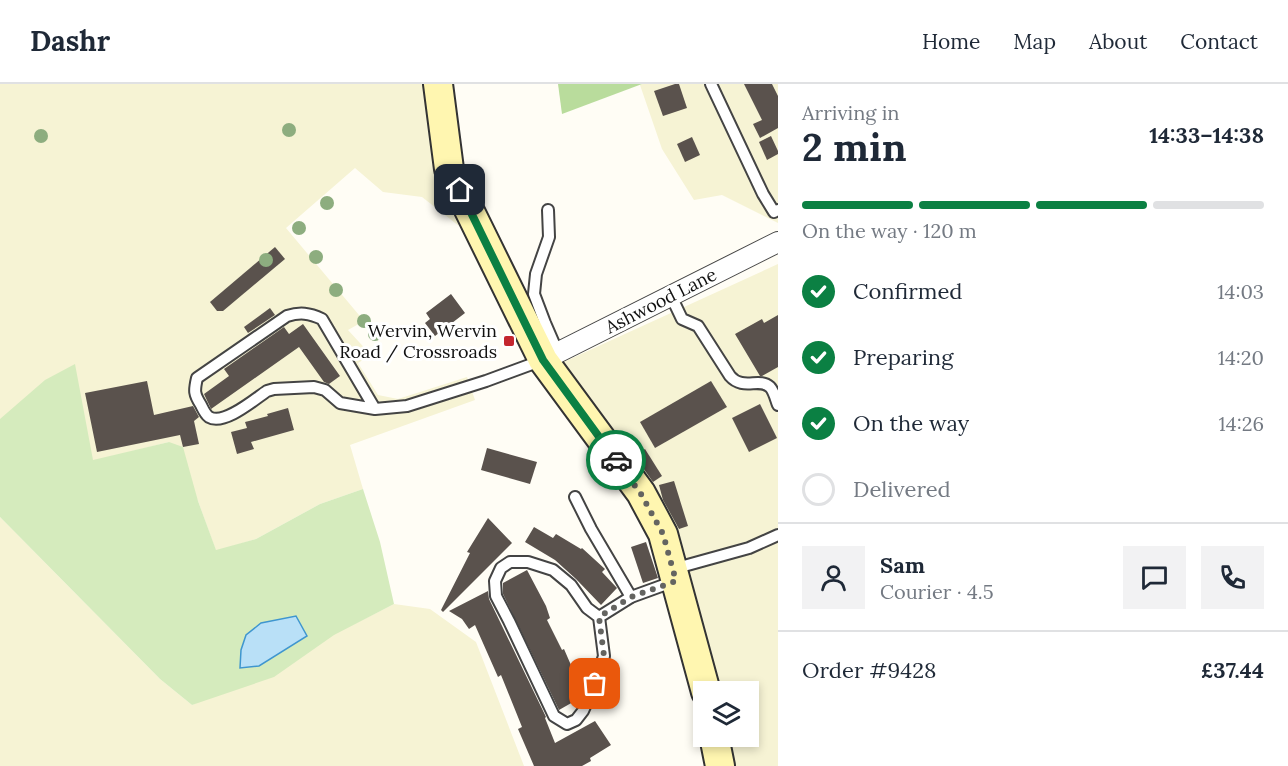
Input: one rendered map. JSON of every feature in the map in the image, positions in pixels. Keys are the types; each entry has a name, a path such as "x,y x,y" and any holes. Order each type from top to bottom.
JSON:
{"street":[{"path":"438,84 449,169 551,357 641,494 663,534 703,681"},
{"name":"Ashwood Lane","path":"551,357 778,242"},
{"path":"716,747 720,766"}],"lane":[{"path":"711,84 763,194 774,212 778,210"},
{"path":"375,409 322,319 306,313 287,316 196,378 194,388 196,397 206,414 210,418 218,419 231,415 267,391 288,388 314,387 325,390 340,402 375,409 407,406 551,357 544,323 534,294 536,274 549,237 548,210"},
{"path":"671,296 682,319 698,326 735,382 761,383 772,389 777,402"},
{"path":"575,497 631,597"},
{"path":"599,617 631,597 674,575 778,535"},
{"path":"510,561 528,561 553,570 571,585 587,608 599,617 604,656 583,711 576,720 567,724 554,716 496,596 495,582 501,568 510,561"}],"shaded area":[{"path":"0,84 424,84 433,144 459,226 422,197 383,192 355,168 286,228 364,321 348,330 371,355 358,363 378,395 398,399 467,377 475,400 350,445 363,489 320,504 256,539 216,551 198,501 169,442 93,461 0,419"},
{"path":"778,84 778,223 722,195 694,200 662,149 640,85"},
{"path":"778,264 778,766 728,766 723,747 759,747 759,681 708,681 691,611 557,365"},
{"path":"0,517 160,679 192,705 394,604 430,609 476,642 524,766 0,766"}],"green space":[{"path":"558,84 642,84 562,114"},
{"path":"75,364 93,460 169,442 183,447 198,501 216,550 256,539 320,504 363,489 380,542 394,604 334,635 274,677 192,705 160,679 0,517 0,419 45,380"}],"water":[{"path":"296,616 307,636 259,666 240,668 241,650 246,635 261,623"}],"building":[{"path":"679,84 687,108 663,116 654,91"},
{"path":"744,84 772,84 778,96 778,128 760,138 753,124 762,120"},
{"path":"771,136 778,154 767,160 759,142"},
{"path":"692,137 700,155 685,162 677,144"},
{"path":"275,247 285,259 223,311 217,311 210,302"},
{"path":"451,294 465,313 435,336 425,323 430,319 426,313"},
{"path":"270,308 275,315 248,333 244,327"},
{"path":"778,315 778,367 760,376 735,334 762,319 764,323"},
{"path":"303,324 340,376 329,384 324,382 299,347 211,409 204,394 229,376 224,369 284,327 289,334"},
{"path":"147,381 154,415 193,406 199,417 194,421 199,444 183,447 180,435 97,452 85,393"},
{"path":"711,381 727,407 655,448 640,422"},
{"path":"760,404 777,438 749,452 732,418"},
{"path":"288,408 294,430 251,442 254,449 237,454 231,432 247,428 245,422"},
{"path":"487,448 537,462 530,484 481,470"},
{"path":"645,449 662,476 653,482 634,455"},
{"path":"674,481 688,526 679,529 663,500 659,485"},
{"path":"488,518 512,543 443,612 441,610 470,553 467,552"},
{"path":"534,527 553,538 556,534 582,548 605,569 602,572 617,588 601,605 555,560 525,542"},
{"path":"646,542 658,578 643,583 631,547"},
{"path":"527,570 546,606 550,618 547,620 562,650 564,649 577,679 575,680 583,693 580,698 559,710 503,594 503,583"},
{"path":"488,591 489,599 546,717 555,743 595,721 611,745 590,758 591,761 582,766 534,766 518,729 522,727 501,675 498,677 475,625 469,629 462,619 449,611"}],"way so far":[{"path":"595,684 604,656 599,617 631,597 676,581 663,534 641,494 616,460"}],"place":[{"name":"Wervin, Wervin Road / Crossroads","path":"509,341"}],"route":[{"path":"460,190 543,360 616,460"}]}
